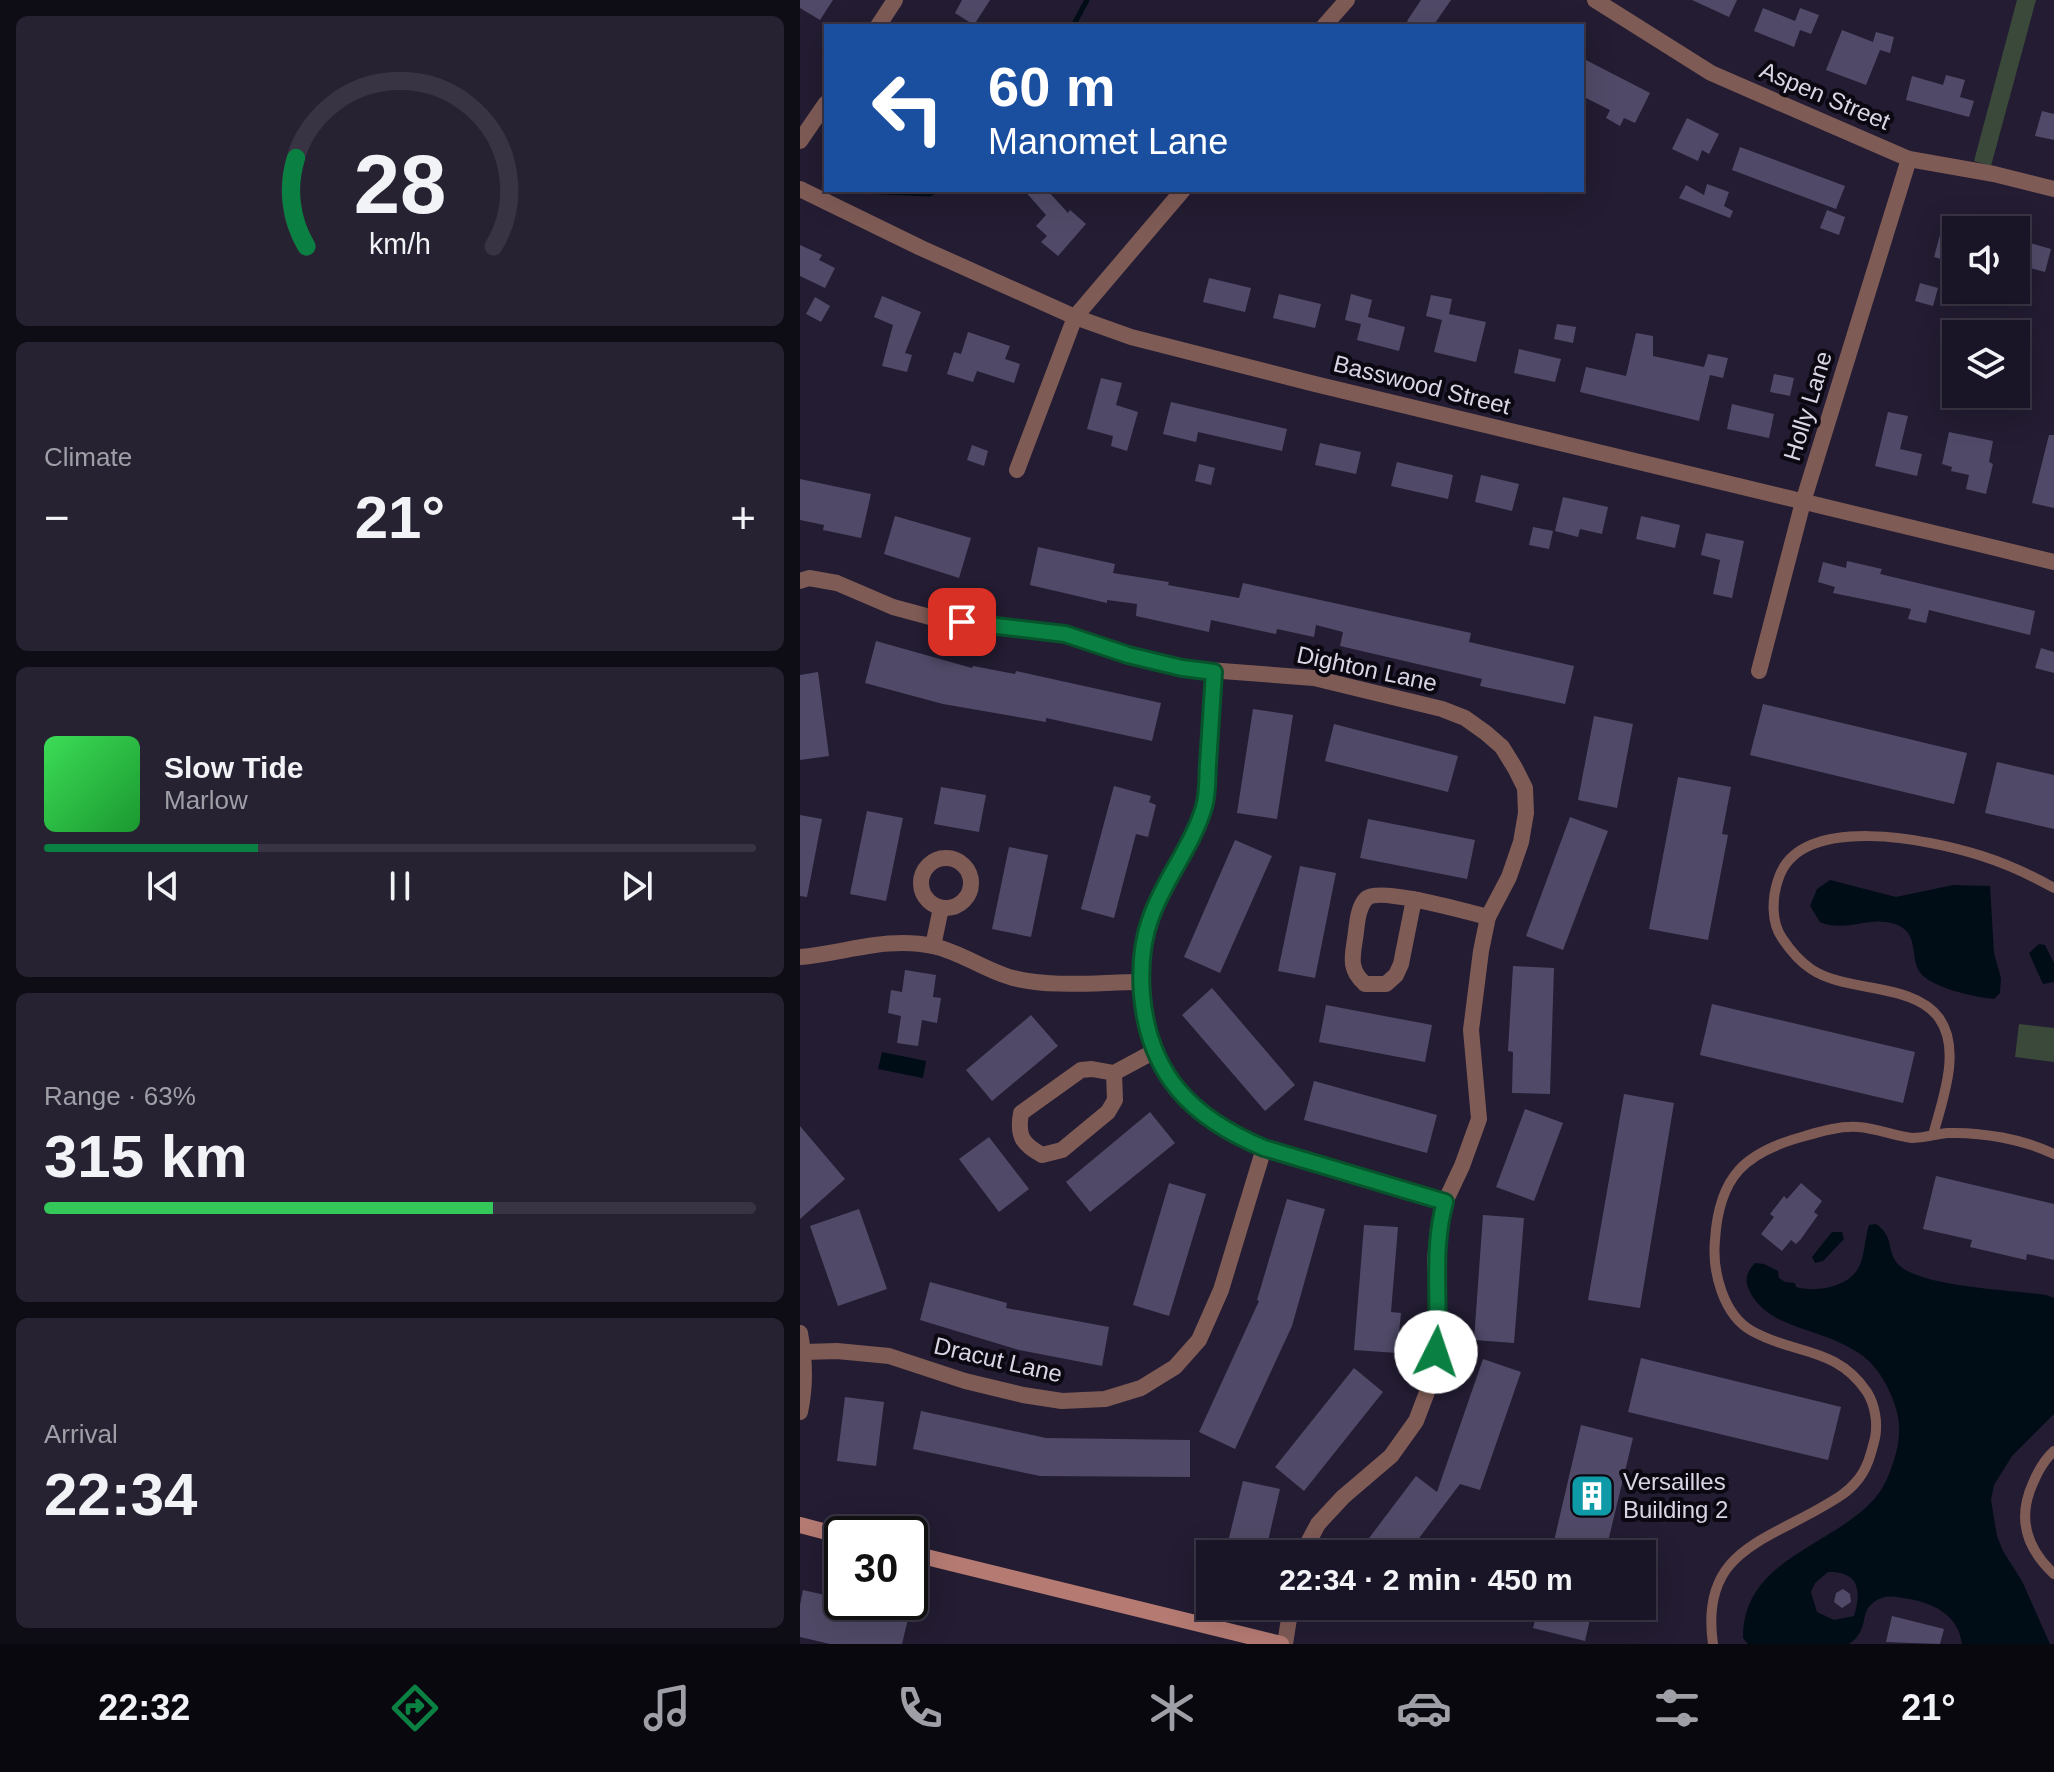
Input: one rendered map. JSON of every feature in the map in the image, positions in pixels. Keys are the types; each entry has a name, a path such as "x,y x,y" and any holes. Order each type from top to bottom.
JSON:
{"street":[{"path":"879,24 895,0"},
{"path":"1326,24 1347,0"},
{"name":"Aspen Street","path":"1595,0 1711,73 1909,159 1994,174 2054,189"},
{"path":"800,141 824,106"},
{"name":"Holly Lane","path":"1759,671 1803,502 1909,159"},
{"name":"Basswood Street","path":"800,189 921,248 1075,317 1131,337 2054,562"},
{"path":"1017,470 1075,317 1181,192"},
{"name":"Dighton Lane","path":"800,581 809,578 837,583 893,607 941,620 1065,634 1128,655 1182,668 1314,678 1442,709 1465,718 1502,747 1525,788 1526,813 1521,842 1509,877 1488,917 1481,951 1471,1030 1479,1119 1445,1202 1438,1228 1435,1260 1439,1320 1429,1387 1416,1421 1391,1456 1343,1497 1318,1524 1309,1540"},
{"path":"1214,672 1205,803 1192,841 1151,916 1146,933 1141,982 1153,1052 1168,1076 1196,1109 1235,1136 1264,1148 1445,1202"},
{"path":"1414,899 1396,975 1386,984 1365,984 1356,976 1351,963 1360,910 1367,899 1378,893 1414,899 1488,917"},
{"path":"933,946 941,908"},
{"path":"800,957 885,943 933,946 1011,977 1045,984 1141,982"},
{"path":"1114,1073 1115,1100 1108,1112 1062,1150 1042,1155 1027,1146 1018,1128 1021,1113 1081,1070 1114,1073 1153,1052"},
{"name":"Dracut Lane","path":"804,1352 837,1351 889,1356 965,1381 1062,1401 1105,1399 1141,1388 1175,1367 1199,1340 1221,1290 1264,1148"},
{"path":"800,1333 805,1390 800,1412"},
{"path":"800,1525 824,1531"},
{"path":"928,1557 1283,1644 1288,1620"}],"lane":[{"path":"1933,1135 1946,1087 1949,1059 1948,1036 1939,1018 1924,1004 1892,993 1837,981 1812,970 1795,956 1779,934 1774,912 1779,875 1790,859 1824,839 1901,838 1985,856 2054,888"},
{"path":"1713,1644 1710,1616 1714,1596 1733,1559 1766,1535 1842,1495 1856,1483 1867,1466 1876,1434 1873,1402 1848,1369 1831,1358 1749,1330 1728,1304 1715,1269 1714,1244 1724,1192 1749,1159 1787,1141 1839,1127 1859,1127 1912,1138 1948,1133 2016,1140 2054,1154"},
{"path":"2054,1451 2035,1478 2024,1510 2029,1543 2054,1574"}],"green space":[{"path":"2017,0 2036,0 1991,166 1974,161"},
{"path":"2019,1024 2054,1028 2054,1062 2015,1057"}],"shaded area":[{"path":"1830,880 1896,897 1953,885 1990,886 2000,993 1994,999 1976,996 1942,987 1924,977 1916,965 1911,938 1895,924 1876,921 1839,926 1820,922 1810,906 1817,889"},
{"path":"2039,944 2045,945 2054,963 2054,982 2043,984 2029,953"},
{"path":"882,1052 926,1061 923,1078 878,1069"},
{"path":"1876,1224 1882,1229 1895,1261 1912,1273 1948,1283 2054,1298 2054,1414 2012,1456 1994,1485 1991,1500 1997,1536 2003,1551 2022,1581 2050,1644 1962,1644 1955,1624 1942,1611 1913,1600 1891,1597 1880,1599 1869,1607 1860,1633 1849,1644 1748,1644 1743,1638 1747,1611 1758,1589 1774,1571 1857,1515 1878,1494 1892,1465 1899,1430 1892,1396 1869,1361 1843,1344 1787,1323 1765,1310 1749,1290 1747,1276 1755,1263 1764,1264 1778,1271 1779,1278 1785,1282 1795,1283 1796,1287 1814,1289 1833,1286 1857,1270 1869,1225","holes":["1828,1572 1852,1579 1858,1598 1854,1616 1834,1620 1817,1612 1811,1592 1815,1583"]},
{"path":"1832,1232 1842,1232 1844,1239 1823,1261 1815,1263 1812,1257"}],"building":[{"path":"800,0 833,0 820,20 800,8"},
{"path":"962,0 990,0 975,24 955,13"},
{"path":"1421,0 1451,0 1434,24 1411,24 1407,21"},
{"path":"1692,0 1737,0 1729,17"},
{"path":"1763,8 1795,21 1800,8 1819,15 1811,34 1800,30 1794,47 1754,31"},
{"path":"1842,30 1873,42 1876,32 1894,37 1890,53 1880,50 1866,85 1826,70"},
{"path":"1584,59 1650,93 1635,123 1624,118 1620,126 1606,118 1610,110 1584,97"},
{"path":"1946,75 1965,80 1960,97 1974,101 1969,117 1906,100 1912,76 1943,85"},
{"path":"2042,111 2054,114 2054,140 2035,136"},
{"path":"1687,118 1719,134 1709,154 1702,150 1698,161 1672,149"},
{"path":"1740,147 1845,186 1836,209 1732,170"},
{"path":"1707,184 1729,192 1724,206 1733,211 1730,218 1679,198 1686,185 1704,195"},
{"path":"1026,192 1049,192 1068,213 1070,210 1086,224 1058,256 1041,242 1047,236 1036,226 1046,215"},
{"path":"1827,210 1845,217 1839,235 1820,228"},
{"path":"1942,227 1942,259 1934,257"},
{"path":"2030,243 2051,249 2045,272 2030,268"},
{"path":"800,245 822,255 819,260 835,268 825,288 800,276"},
{"path":"1209,278 1251,288 1245,312 1203,302"},
{"path":"1920,283 1938,288 1933,306 1915,301"},
{"path":"1279,294 1321,304 1315,328 1273,318"},
{"path":"1351,294 1372,300 1368,317 1405,327 1399,351 1357,340 1361,324 1345,320"},
{"path":"1431,295 1452,299 1449,314 1486,322 1476,362 1434,352 1442,320 1426,316"},
{"path":"882,296 921,312 905,353 912,355 907,372 882,366 893,325 874,317"},
{"path":"815,297 830,306 821,322 806,314"},
{"path":"1557,324 1576,327 1573,343 1554,339"},
{"path":"968,332 1010,346 1005,359 1020,364 1014,383 977,371 973,382 947,374 954,352 961,354"},
{"path":"1636,333 1653,336 1653,356 1704,367 1708,354 1728,358 1723,378 1710,375 1699,421 1580,392 1586,367 1626,376"},
{"path":"1519,349 1561,359 1555,382 1514,373"},
{"path":"1774,374 1794,378 1790,396 1770,392"},
{"path":"1101,378 1122,383 1116,405 1138,412 1127,451 1111,446 1113,436 1087,429"},
{"path":"1171,402 1287,429 1282,451 1198,432 1196,442 1163,434"},
{"path":"1732,404 1774,414 1769,438 1727,429"},
{"path":"1888,412 1908,416 1900,449 1922,454 1917,476 1875,466"},
{"path":"1949,432 1993,441 1989,462 1993,464 1986,494 1966,489 1969,475 1951,471 1952,467 1942,464"},
{"path":"2049,435 2054,435 2054,508 2032,503"},
{"path":"1320,443 1361,452 1356,474 1315,465"},
{"path":"972,445 988,451 984,466 967,460"},
{"path":"1397,462 1453,475 1448,499 1391,486"},
{"path":"1199,464 1215,468 1211,485 1195,481"},
{"path":"1481,475 1519,484 1512,511 1475,502"},
{"path":"800,479 871,494 861,538 823,530 824,525 800,520"},
{"path":"1563,497 1608,507 1602,534 1580,529 1578,537 1555,531"},
{"path":"895,516 971,538 959,578 884,554"},
{"path":"1641,516 1680,525 1675,548 1636,539"},
{"path":"1533,527 1553,531 1549,549 1529,545"},
{"path":"1706,533 1744,541 1732,598 1713,594 1720,560 1701,555"},
{"path":"1038,547 1115,564 1113,573 1169,582 1168,585 1239,598 1243,583 1471,633 1469,642 1574,666 1565,704 1480,686 1482,679 1340,646 1343,632 1316,625 1314,637 1277,629 1276,634 1211,620 1209,632 1136,616 1137,604 1107,600 1107,603 1030,585"},
{"path":"1847,561 1882,569 1880,574 2035,611 2030,635 1929,610 1926,623 1908,619 1911,609 1833,593 1835,587 1818,582 1823,562 1846,568"},
{"path":"876,641 972,668 1015,674 1016,671 1161,703 1152,741 1046,718 1046,722 943,704 865,683"},
{"path":"2041,648 2054,652 2054,673 2035,668"},
{"path":"818,672 829,756 800,760 800,675"},
{"path":"1763,704 1967,753 1954,804 1750,755"},
{"path":"1253,709 1293,715 1277,819 1237,813"},
{"path":"1594,716 1633,724 1617,808 1578,800"},
{"path":"1334,724 1458,756 1448,792 1325,761"},
{"path":"1997,762 2054,775 2054,829 1985,813"},
{"path":"1678,777 1731,787 1722,834 1728,835 1708,940 1649,929"},
{"path":"1114,786 1151,796 1149,802 1156,805 1148,837 1136,834 1114,918 1081,909"},
{"path":"941,787 986,795 979,832 934,824"},
{"path":"867,811 903,818 886,901 850,894"},
{"path":"800,815 822,819 807,897 800,896"},
{"path":"1570,817 1608,831 1563,950 1526,936"},
{"path":"1368,819 1475,840 1467,879 1360,858"},
{"path":"1235,840 1272,856 1220,973 1184,957"},
{"path":"1009,847 1048,855 1031,937 992,929"},
{"path":"1300,866 1336,873 1315,978 1278,971"},
{"path":"1513,966 1554,968 1550,1094 1512,1093 1513,1052 1508,1051"},
{"path":"905,970 936,975 933,997 941,998 937,1023 922,1020 918,1046 897,1043 901,1016 888,1013 891,990 902,992"},
{"path":"1212,988 1295,1085 1265,1111 1182,1015"},
{"path":"1712,1004 1915,1052 1903,1103 1700,1055"},
{"path":"1326,1005 1432,1025 1425,1062 1319,1042"},
{"path":"1031,1015 1058,1046 992,1101 966,1070"},
{"path":"1314,1081 1437,1115 1427,1153 1304,1120"},
{"path":"1624,1094 1674,1103 1640,1308 1588,1300"},
{"path":"1525,1109 1563,1123 1534,1201 1496,1187"},
{"path":"1150,1112 1175,1143 1090,1212 1066,1182"},
{"path":"800,1126 845,1179 800,1219"},
{"path":"989,1137 1029,1189 999,1212 959,1159"},
{"path":"1936,1176 2054,1204 2054,1260 2027,1254 2026,1260 1970,1247 1972,1240 1923,1229"},
{"path":"1169,1183 1206,1194 1169,1316 1133,1305"},
{"path":"1801,1183 1822,1201 1814,1212 1818,1215 1801,1239 1796,1244 1791,1240 1782,1251 1761,1234 1774,1217 1770,1214 1784,1196 1787,1199"},
{"path":"1287,1199 1325,1209 1292,1326 1235,1449 1199,1432 1259,1301"},
{"path":"859,1209 887,1289 838,1306 810,1226"},
{"path":"1483,1215 1524,1218 1514,1343 1474,1340"},
{"path":"1364,1225 1398,1227 1391,1312 1401,1313 1397,1353 1354,1350"},
{"path":"930,1282 1007,1303 1006,1308 1109,1327 1102,1366 1019,1350 920,1320"},
{"path":"1641,1358 1841,1407 1828,1460 1628,1412"},
{"path":"1483,1359 1521,1372 1480,1490 1460,1484 1418,1540 1368,1540 1416,1476 1437,1492"},
{"path":"1354,1368 1383,1392 1304,1491 1275,1467"},
{"path":"845,1397 884,1402 876,1466 837,1461"},
{"path":"921,1411 1046,1438 1190,1440 1190,1477 1040,1476 913,1449"},
{"name":"Versailles Building 2","path":"1581,1425 1633,1438 1608,1540 1554,1540"},
{"path":"1243,1481 1280,1489 1268,1540 1228,1540"},
{"path":"1843,1589 1850,1594 1851,1602 1842,1608 1834,1602 1836,1593"},
{"path":"803,1590 824,1595 824,1620 908,1620 902,1644 830,1644 800,1637"},
{"path":"1892,1616 1944,1629 1940,1644 1886,1642"},
{"path":"1535,1620 1590,1620 1585,1641 1533,1628"}],"waterway":[{"path":"1074,24 1087,0"},
{"path":"883,192 933,192"}],"place":[{"name":"Versailles Building 2","path":"1592,1496"}],"route":[{"path":"962,622 1065,634 1128,655 1214,672 1205,803 1192,841 1159,898 1146,933 1141,982 1153,1052 1183,1096 1235,1136 1264,1148 1445,1202 1438,1228 1435,1260 1439,1320 1436,1352"}]}
